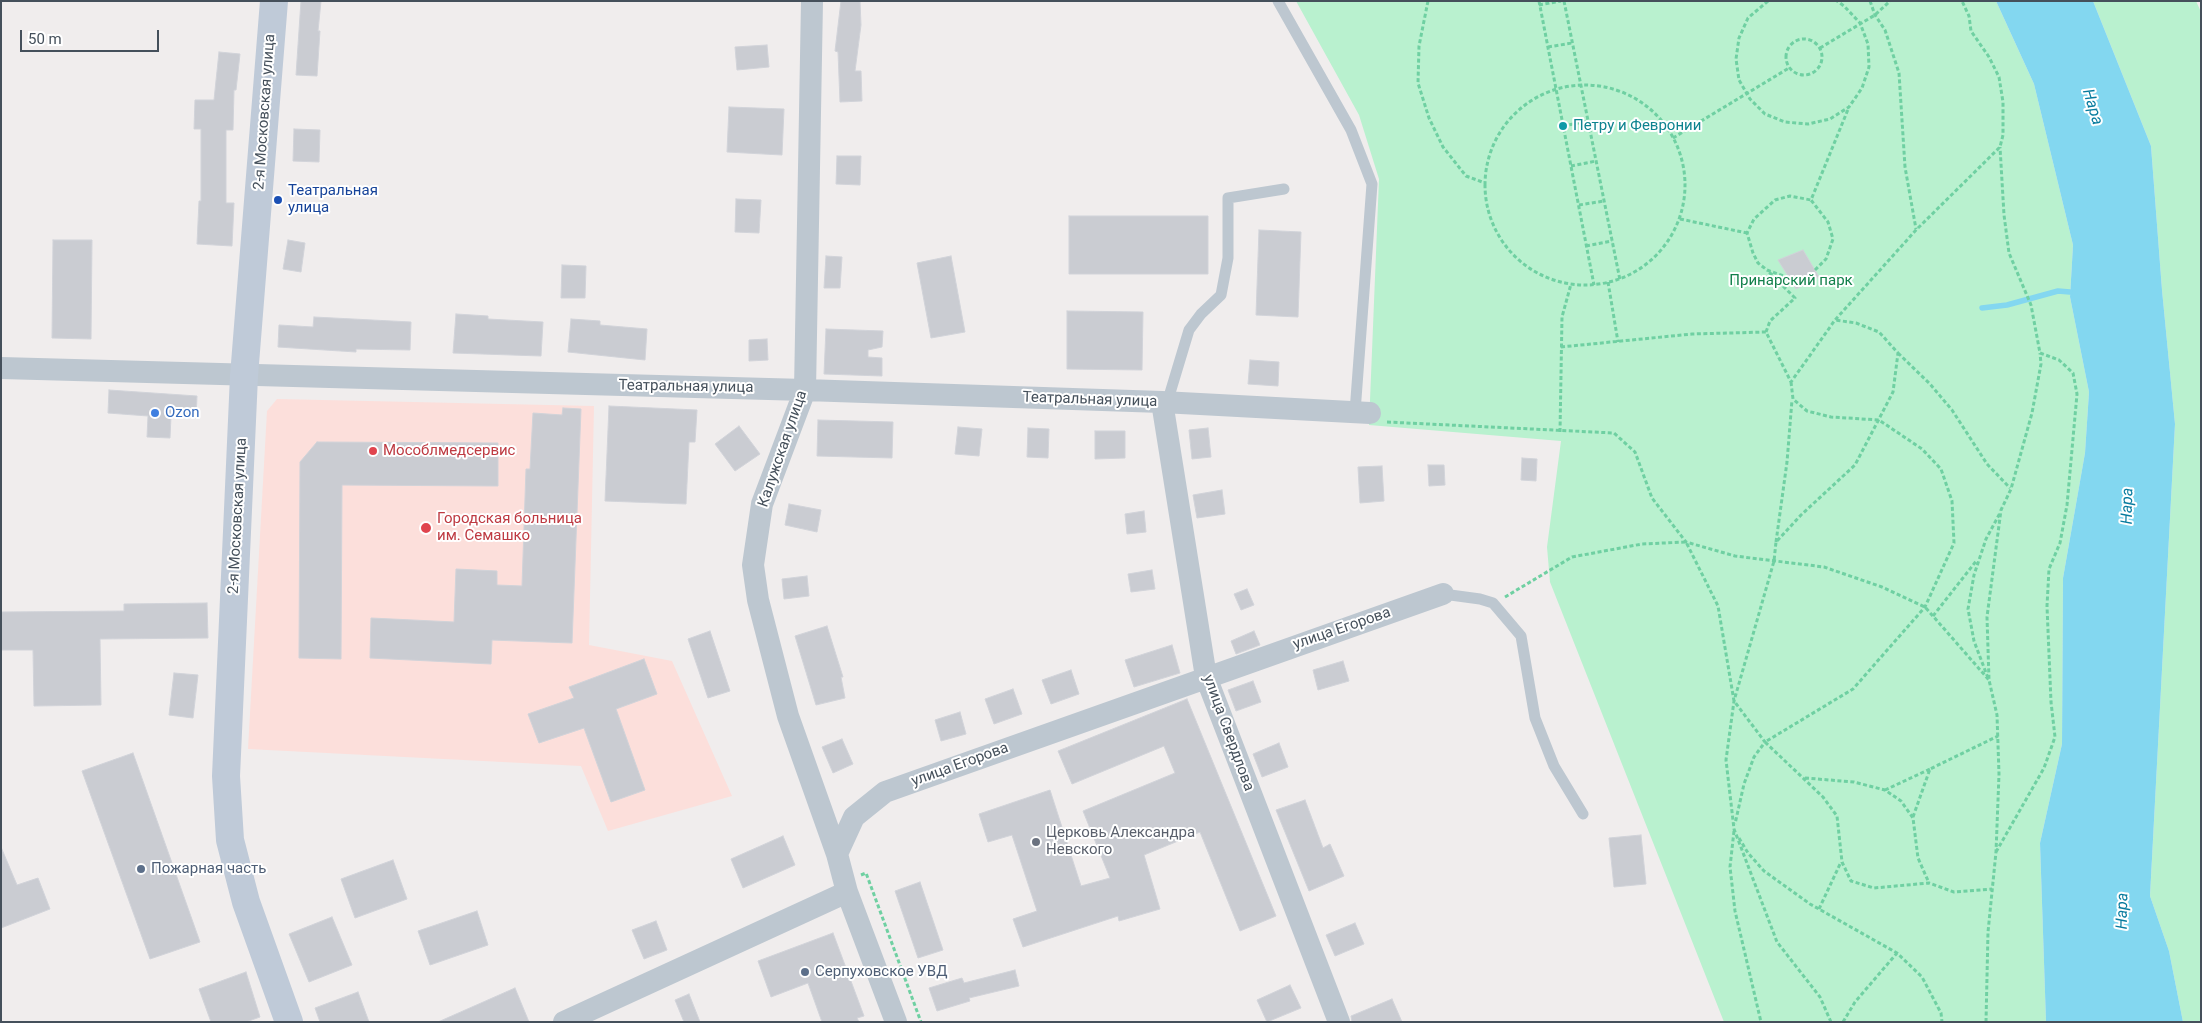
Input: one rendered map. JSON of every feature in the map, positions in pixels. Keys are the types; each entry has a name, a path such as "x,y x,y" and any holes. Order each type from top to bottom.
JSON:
{"street":[{"name":"2-я Московская улица","path":"274,1 244,376 226,776 230,840 246,902 289,1022"},
{"name":"Калужская улица","path":"812,1 805,390 762,504 753,565 758,600 788,716 837,854"},
{"name":"Театральная улица","path":"1,368 805,390 1362,412"},
{"name":"улица Свердлова","path":"1165,403 1206,677 1338,1022"},
{"name":"улица Егорова","path":"837,854 854,817 885,792 1443,594"},
{"path":"837,854 846,885 896,1022"},
{"path":"564,1022 846,885"}],"lane":[{"path":"1278,1 1351,130 1372,184 1362,412"},
{"path":"1165,403 1189,330 1201,314 1221,295 1228,258 1228,198 1284,189"},
{"path":"1443,594 1480,599 1493,603 1522,636 1535,718 1554,766 1583,814"}],"path":[{"path":"1428,1 1419,46 1418,83 1429,118 1443,147 1466,176 1485,183"},
{"path":"1594,285 1539,3 1562,1 1581,84 1620,280"},
{"path":"1768,1 1748,18 1739,38 1736,59 1739,80 1747,94 1766,114 1785,122 1808,124 1830,119 1849,106"},
{"path":"1811,200 1849,106 1862,88 1869,66 1868,44 1860,23 1837,1"},
{"path":"1870,1 1875,15 1885,30 1899,72 1905,168 1916,230"},
{"path":"1820,48 1875,15 1890,1"},
{"path":"1962,1 1971,31 1989,57 1999,77 2003,102 2003,135 2000,147 2004,216 2009,253 2031,305 2041,364 2032,413 2011,489 1986,539 1974,575 1968,609 1974,641 1989,680 1997,714 1998,736 1999,774 1996,852 1988,932 1986,1022"},
{"path":"1806,39 1812,40 1820,48 1822,61 1816,71 1811,74 1799,75 1789,68 1786,62 1787,51 1794,42 1806,39"},
{"path":"1548,47 1572,43"},
{"path":"1673,138 1789,68"},
{"path":"1581,84 1613,88 1638,99 1659,117 1673,138 1684,165 1685,192 1680,219 1667,243 1648,263 1620,280 1594,285 1570,284 1543,276 1517,259 1497,234 1486,205 1485,183 1493,144 1510,117 1535,98 1556,88 1581,84"},
{"path":"1564,126 1588,121"},
{"path":"1791,382 1835,320 1916,230 2000,147"},
{"path":"1571,166 1596,161"},
{"path":"1815,270 1826,259 1833,239 1828,222 1811,200 1790,196 1775,200 1754,219 1748,233 1755,258 1795,298 1770,321 1766,332 1791,382 1792,399 1787,462 1774,561 1734,701 1726,760 1734,829 1777,942 1820,997 1832,1022"},
{"path":"1578,205 1604,201"},
{"path":"1680,219 1748,233"},
{"path":"1586,246 1612,241"},
{"path":"1767,270 1789,278"},
{"path":"1608,282 1618,342"},
{"path":"1570,284 1562,317 1560,432 1614,433 1635,452 1652,498 1686,542 1718,606 1734,701 1765,742 1823,797 1837,816 1842,862 1851,882 1874,888 1929,883 1954,892 1992,889"},
{"path":"1835,320 1856,323 1879,332 1930,384 1952,410 1987,464 2011,489"},
{"path":"1561,347 1734,331 1766,332"},
{"path":"1776,542 1801,515 1855,465 1893,392 1898,353"},
{"path":"1996,852 2044,768 2055,738 2051,702 2047,606 2049,569 2060,543 2067,506 2077,394 2073,373 2059,360 2040,353"},
{"path":"1761,1022 1735,911 1730,867 1734,829 1744,784 1754,757 1765,742 1853,689 1926,608 1954,543 1952,500 1941,469 1922,449 1879,420 1831,418 1807,412 1792,399"},
{"path":"1989,680 1987,617 2001,510"},
{"path":"1493,603 1572,557 1642,544 1686,542 1735,556 1824,567 1882,587 1926,608 1989,680"},
{"path":"1933,616 1980,557"},
{"path":"1885,790 1998,736"},
{"path":"1929,883 1918,858 1913,818 1930,769"},
{"path":"1804,778 1854,782 1885,790 1901,801 1913,818"},
{"path":"1734,829 1748,853 1764,871 1819,909 1897,953 1922,977 1940,1013 1942,1022"},
{"path":"1819,909 1842,862"},
{"path":"846,885 866,873 921,1022"},
{"path":"1844,1022 1855,1002 1897,953"}],"shaded area":[{"name":"Городская больница им. Семашко","path":"277,399 594,406 589,645 672,661 732,796 608,831 581,766 248,749 267,411"}],"green space":[{"name":"Принарский парк","path":"1296,1 1996,1 2034,84 2073,245 2070,297 2089,392 2085,453 2063,578 2062,744 2040,843 2046,1022 1724,1022 1550,582 1547,547 1561,441 1369,425 1379,179 1359,115"},
{"path":"2093,1 2196,1 2201,12 2201,1022 2183,1022 2169,951 2150,896 2175,424 2151,146"}],"water":[{"name":"Нара","path":"1996,1 2093,1 2151,146 2175,424 2150,896 2169,951 2183,1022 2046,1022 2040,843 2062,744 2063,578 2085,453 2089,392 2070,297 2073,245 2034,84"}],"building":[{"path":"301,1 321,1 317,76 296,75"},
{"path":"841,1 860,1 861,25 855,71 861,71 862,101 840,102 838,52 835,51"},
{"path":"767,45 769,67 737,70 735,47"},
{"path":"219,52 240,54 236,90 234,90 233,130 226,130 226,203 234,203 232,246 197,244 199,201 201,201 201,129 194,129 195,100 214,100"},
{"path":"729,107 784,109 782,155 727,152"},
{"path":"294,129 320,130 319,162 293,161"},
{"path":"837,156 861,156 860,185 836,184"},
{"path":"736,199 761,200 759,233 735,232"},
{"path":"1069,216 1208,216 1208,274 1069,274"},
{"path":"1259,230 1301,232 1298,317 1256,315"},
{"path":"53,240 92,240 91,339 52,338"},
{"path":"288,240 305,243 301,272 283,269"},
{"path":"1803,250 1819,277 1796,289 1778,260"},
{"path":"826,256 842,257 840,288 824,288"},
{"path":"951,256 965,332 931,338 917,263"},
{"path":"562,265 586,266 585,298 561,298"},
{"path":"1067,311 1143,312 1142,370 1067,369"},
{"path":"456,314 488,316 488,319 543,322 541,356 453,353"},
{"path":"314,317 411,322 410,350 356,349 356,352 278,347 279,325 313,327"},
{"path":"571,319 600,321 600,325 647,329 645,360 568,352"},
{"path":"826,329 883,331 882,347 868,350 868,357 882,358 882,376 824,374"},
{"path":"767,339 768,360 749,361 749,340"},
{"path":"1250,360 1279,362 1278,386 1248,384"},
{"path":"109,390 197,396 196,418 171,416 170,438 147,437 148,416 108,413"},
{"path":"609,406 697,410 695,442 689,442 686,504 605,501"},
{"path":"563,408 581,409 572,643 492,640 491,664 370,658 371,618 454,622 456,569 497,571 497,585 522,586 526,469 530,469 533,413 562,415"},
{"path":"818,420 893,422 892,458 817,456"},
{"path":"739,426 760,454 735,471 715,444"},
{"path":"958,427 982,429 979,456 955,454"},
{"path":"1028,428 1049,429 1048,458 1027,457"},
{"path":"1208,428 1211,457 1192,459 1189,430"},
{"path":"1095,431 1125,431 1125,458 1095,459"},
{"path":"317,442 498,443 498,486 342,485 341,659 299,658 300,462"},
{"path":"1522,458 1537,459 1536,481 1521,480"},
{"path":"1428,465 1444,465 1445,485 1429,486"},
{"path":"1382,466 1384,501 1360,503 1358,467"},
{"path":"1222,490 1225,514 1197,518 1193,495"},
{"path":"789,504 821,510 817,532 785,525"},
{"path":"1144,511 1146,532 1127,534 1125,514"},
{"path":"1152,570 1155,589 1131,592 1128,574"},
{"path":"807,576 809,596 784,599 782,579"},
{"path":"1247,589 1254,605 1241,610 1234,594"},
{"path":"207,603 208,638 100,639 101,705 34,706 33,650 1,650 1,612 124,611 124,604"},
{"path":"827,626 843,677 841,677 845,698 816,705 795,636"},
{"path":"710,631 730,691 708,698 688,639"},
{"path":"1254,631 1260,645 1236,654 1231,641"},
{"path":"1172,645 1180,673 1134,687 1125,660"},
{"path":"644,659 657,694 616,709 645,790 611,802 584,728 539,743 528,714 574,698 569,687"},
{"path":"1343,661 1349,681 1318,690 1313,670"},
{"path":"1071,670 1079,694 1051,704 1042,680"},
{"path":"174,673 198,675 193,718 169,715"},
{"path":"1253,681 1261,702 1236,711 1228,690"},
{"path":"1013,689 1022,714 994,724 985,699"},
{"path":"1187,699 1276,916 1240,931 1200,832 1144,855 1160,909 1119,921 1118,916 1023,947 1013,919 1037,911 1012,835 988,842 979,814 1050,790 1081,886 1110,878 1083,811 1175,773 1164,746 1072,784 1058,751"},
{"path":"960,712 966,734 941,741 935,720"},
{"path":"842,739 853,764 833,773 822,747"},
{"path":"1279,743 1288,767 1262,777 1253,754"},
{"path":"133,753 200,942 150,959 82,771"},
{"path":"1305,800 1323,848 1330,844 1344,876 1309,891 1276,810"},
{"path":"1641,835 1646,884 1614,887 1609,838"},
{"path":"783,836 795,865 743,888 731,859"},
{"path":"1,847 17,885 38,878 50,909 1,928"},
{"path":"393,860 407,899 355,918 341,879"},
{"path":"920,882 943,950 918,958 895,891"},
{"path":"477,911 488,945 430,965 418,931"},
{"path":"332,917 352,965 309,982 289,934"},
{"path":"656,921 667,950 644,959 632,930"},
{"path":"1355,923 1364,944 1335,956 1326,935"},
{"name":"Серпуховское УВД","path":"833,933 864,1016 857,1018 859,1022 822,1022 808,983 771,997 758,961"},
{"path":"1015,970 1019,986 969,998 970,1001 937,1011 929,988 962,978 964,983"},
{"path":"246,972 260,1017 246,1022 211,1022 199,989"},
{"path":"1290,985 1301,1008 1267,1022 1257,1000"},
{"path":"515,988 529,1022 438,1022"},
{"path":"358,992 369,1022 320,1022 315,1008"},
{"path":"689,994 700,1022 684,1022 675,1000"},
{"path":"1392,999 1402,1022 1352,1022 1351,1016"}],"waterway":[{"path":"1982,308 2007,305 2058,291 2070,292"}],"place":[{"name":"Петру и Февронии","path":"1563,126"},
{"name":"Театральная улица","path":"278,200"},
{"name":"Ozon","path":"155,413"},
{"name":"Мособлмедсервис","path":"373,451"},
{"name":"Городская больница им. Семашко","path":"426,528"},
{"name":"Церковь Александра Невского","path":"1036,842"},
{"name":"Пожарная часть","path":"141,869"},
{"name":"Серпуховское УВД","path":"805,972"}]}
